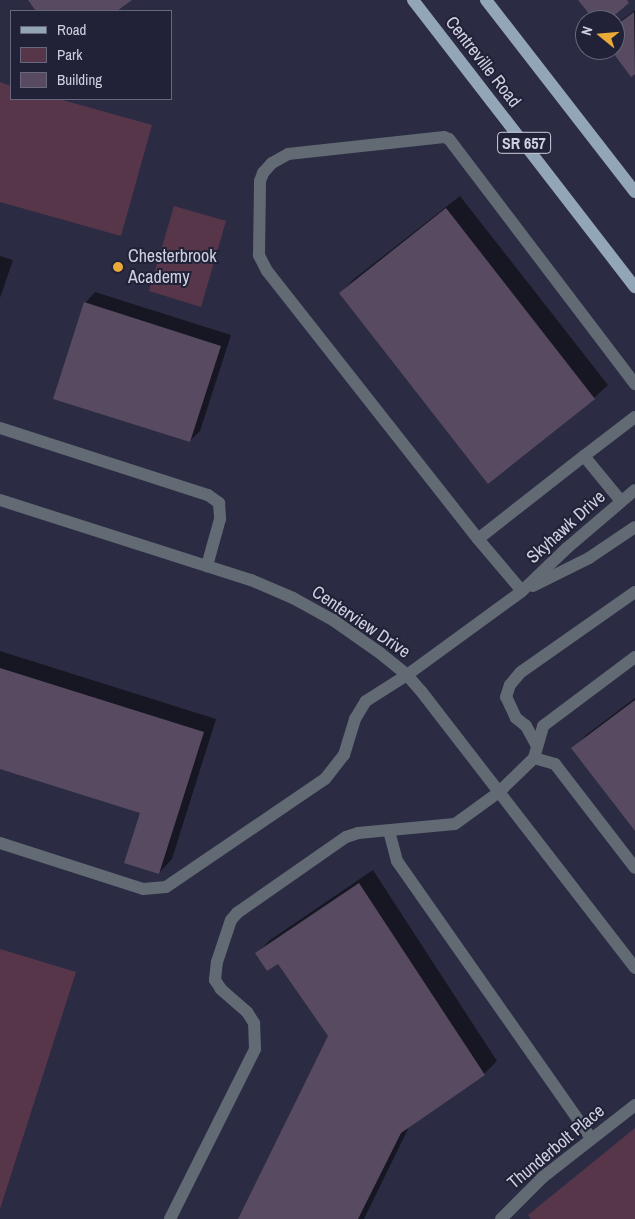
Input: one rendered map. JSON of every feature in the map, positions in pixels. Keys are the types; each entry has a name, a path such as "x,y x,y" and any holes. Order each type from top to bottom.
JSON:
{"main road":[{"name":"Centreville Road","path":"413,0 635,287"},
{"path":"488,1 635,192"}],"street":[{"path":"522,591 478,540 262,263 259,255 260,181 263,173 272,162 288,154 444,137 449,139 635,384"},
{"path":"478,540 635,416"},
{"path":"0,428 208,495 219,503 220,519 206,566"},
{"path":"584,456 621,501"},
{"name":"Skyhawk Drive","path":"0,843 144,889 166,887 326,779 344,755 355,719 366,701 407,675 522,591 567,548 635,490"},
{"name":"Centerview Drive","path":"0,500 251,580 293,598 333,620 407,675 635,968"},
{"name":"Skyhawk Drive","path":"522,591 589,558 635,527"},
{"path":"536,744 526,726 516,718 506,697 510,686 521,672 635,592"},
{"path":"170,1219 255,1049 254,1023 247,1012 221,989 215,980 217,962 231,920 237,913 346,837 358,833 455,824 499,792 534,758 536,744 543,726 635,657"},
{"path":"534,758 555,764 635,868"},
{"path":"389,830 397,861 591,1138"},
{"name":"Thunderbolt Place","path":"501,1219 543,1177 635,1105"}],"green space":[{"path":"0,82 10,86 10,100 63,100 152,125 121,236 0,202"},
{"path":"174,206 226,221 201,307 149,291"},
{"path":"0,949 76,972 0,1209"},
{"path":"635,1128 635,1219 531,1219 528,1215"}],"building":[{"path":"28,0 132,0 118,10 35,10"},
{"path":"578,0 627,0 629,3 621,10 586,10"},
{"path":"634,12 635,74 631,77 618,60 625,60 625,19"},
{"path":"446,208 595,399 488,484 339,293"},
{"path":"84,302 221,346 190,442 53,399"},
{"path":"0,668 204,732 159,874 124,863 140,813 0,769"},
{"path":"635,700 635,831 571,748"},
{"path":"359,883 485,1075 401,1133 358,1219 238,1219 328,1036 278,964 267,971 255,953"}],"place":[{"name":"Chesterbrook Academy","path":"118,267"}]}
